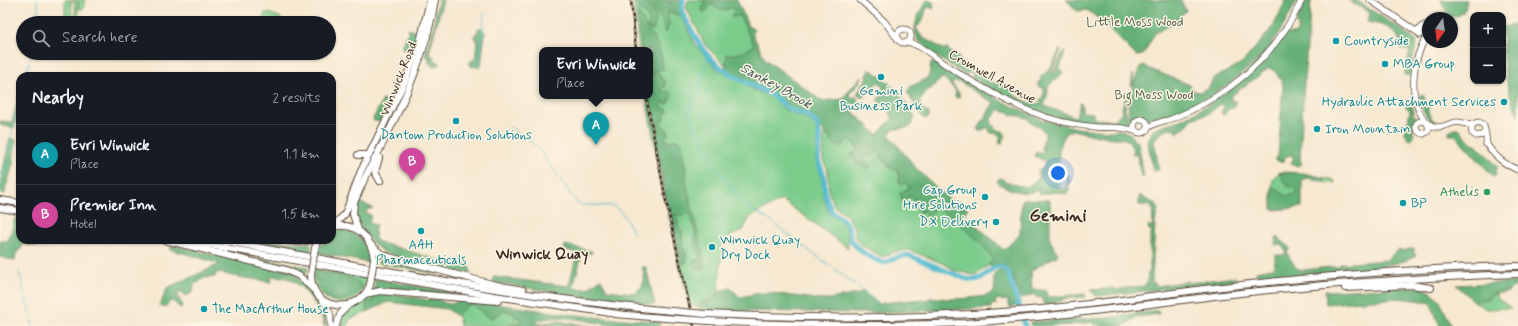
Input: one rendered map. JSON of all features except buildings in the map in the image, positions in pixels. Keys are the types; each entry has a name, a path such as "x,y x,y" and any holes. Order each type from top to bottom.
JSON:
{"highway":[{"name":"Winwick Road","path":"336,224 345,214 368,158 412,66 430,0"},
{"name":"Winwick Road","path":"358,230 353,217 353,206 405,98 419,64 432,17 435,0"},
{"path":"380,181 376,176 375,171 384,141"},
{"path":"358,155 368,158"},
{"path":"0,200 16,202"},
{"path":"0,208 16,210"},
{"path":"336,227 347,225 358,230 380,253 389,257 492,284 617,306"},
{"path":"365,294 370,285 374,259 373,251 369,243"},
{"path":"181,244 286,270 299,276 323,301 336,306 352,303 365,294 380,291 475,298 577,311 782,325 878,326 965,323 1029,318 1269,290 1387,281 1518,274"},
{"path":"203,244 494,296 618,314"},
{"path":"241,244 498,290 576,302 706,314 782,317 907,317 1018,311 1281,281 1382,272 1518,266"},
{"path":"313,289 310,274 316,244"},
{"path":"1269,290 1412,285 1431,288"}],"main road":[{"path":"860,0 884,21 902,43 910,40 911,35 909,30 895,27 884,21"},
{"path":"1163,121 1141,119 1134,125 1137,132 1145,132 1148,128 1163,121 1199,107 1234,84 1268,52 1293,18 1302,0"},
{"path":"1370,0 1420,34"},
{"path":"1407,25 1421,27 1419,30 1420,50 1414,73 1414,90 1419,112 1416,128 1419,133 1423,134 1434,130 1444,130 1458,126 1464,127 1487,145 1496,157 1518,170"},
{"path":"897,38 898,31 902,28"},
{"name":"Cromwell Avenue","path":"911,35 926,51"},
{"name":"Cromwell Avenue","path":"907,42 926,51 980,86 1028,110 1078,125 1122,127 1137,132"},
{"path":"1420,50 1422,46"},
{"path":"1419,112 1429,128 1427,132"},
{"path":"1141,119 1148,122 1148,128"},
{"name":"Cromwell Avenue","path":"1122,127 1141,119"},
{"path":"1418,123 1422,121 1439,127 1457,122 1473,124 1482,123 1485,127 1487,145"},
{"path":"1471,131 1473,124"},
{"path":"1478,137 1485,132"},
{"path":"323,301 330,314 331,326"},
{"path":"336,326 340,314 352,303"}],"green space":[{"path":"65,0 74,0 71,1 72,16 65,16"},
{"path":"74,0 85,0 83,9 79,9 78,1 78,9 75,9"},
{"path":"438,0 443,0 429,53 434,57 434,60 440,64 433,67 429,63 429,57 425,56 433,29"},
{"path":"633,0 680,0 680,14 695,44 718,70 775,99 783,108 793,114 806,118 817,127 818,143 816,160 822,177 823,196 829,213 844,223 846,227 848,248 782,200 750,217 743,230 723,240 718,295 698,307 689,305 667,208 646,99 653,99 653,47 639,47"},
{"path":"636,0 670,0 669,4 675,0 681,0 683,16 668,12 669,26 666,33 660,16 653,7 648,6 653,11 657,19 653,30 649,29 648,26 650,22 646,14 637,8"},
{"path":"688,0 736,0 763,60 821,103 842,101 961,217 1002,252 1020,234 1021,202 1048,204 1049,240 1057,256 1031,270 1032,295 1020,298 1009,268 998,264 988,266 979,273 973,275 956,271 944,264 909,250 894,252 883,257 861,245 855,238 855,229 845,213 835,207 829,193 828,172 823,158 824,123 726,66 705,45 686,7"},
{"path":"704,0 737,0 749,27 754,29 752,33 765,59 822,101 842,99 862,76 860,82 849,94 853,98 855,96 859,102 852,109 866,127 877,135 893,118 890,111 877,100 884,92 881,89 883,86 878,82 863,97 858,96 858,92 870,69 884,79 901,96 915,117 910,127 892,130 889,135 916,168 954,204 959,206 958,202 965,203 968,209 964,213 965,215 1004,250 1020,234 1023,199 1050,200 1050,240 1058,254 1031,271 1032,290 1045,290 1047,291 1047,297 1085,294 1086,297 1063,299 1062,301 1044,305 1042,298 1036,297 1034,294 1020,299 1012,274 1008,269 998,265 991,267 989,264 993,260 988,252 959,224 935,206 931,208 933,211 931,214 927,216 923,211 919,213 919,201 916,198 913,200 911,196 907,198 907,202 903,202 900,193 910,187 905,183 902,185 899,182 898,171 890,168 877,151 872,155 866,156 864,159 870,165 868,169 860,164 857,165 854,157 851,155 852,153 856,152 858,148 848,139 841,146 835,145 815,121 794,110 790,112 784,109 785,104 783,102 780,104 775,98 752,89 725,69 727,54 741,52 754,45 739,15 736,17 731,16 735,11 732,7 726,10 721,10 711,4 705,12 702,11"},
{"path":"927,0 933,2 934,8 929,7 926,10 923,20 916,28 922,37 945,50 947,48 955,56 959,57 960,62 967,65 971,70 985,79 987,78 993,83 999,84 1000,82 1011,87 1014,95 1030,103 1039,104 1044,94 1044,89 1038,86 1038,82 1042,81 1040,77 1050,68 1059,50 1061,50 1052,72 1055,73 1063,52 1065,52 1060,68 1062,70 1062,75 1048,86 1048,93 1044,106 1076,117 1080,103 1082,104 1082,112 1093,113 1094,119 1114,120 1121,113 1125,97 1127,98 1125,108 1128,120 1127,123 1117,126 1089,124 1057,118 1025,106 980,84 977,78 975,81 971,78 974,75 969,72 965,75 927,50 924,44 918,41 915,30 916,20"},
{"name":"Little Moss Wood","path":"1066,0 1181,0 1186,11 1172,24 1155,33 1143,55 1136,56 1104,23 1087,10 1077,11"},
{"name":"Big Moss Wood","path":"1286,0 1297,0 1277,36 1262,55 1229,84 1217,91 1212,97 1177,115 1164,118 1139,118 1130,121 1128,104 1133,87 1131,86 1133,74 1133,86 1139,68 1144,65 1150,69 1190,85 1194,91 1200,92 1208,88 1214,78 1243,62 1273,27"},
{"path":"1307,0 1312,0 1304,82 1300,160 1302,164 1297,166 1291,163 1294,158 1290,155 1285,157 1284,161 1280,162 1274,159 1278,157 1283,84 1275,71 1269,68 1231,96 1231,102 1234,100 1236,102 1235,107 1229,109 1224,115 1221,111 1224,108 1224,105 1221,104 1208,114 1194,118 1183,129 1176,133 1174,128 1158,135 1154,140 1159,170 1153,171 1148,142 1152,131 1160,126 1180,120 1198,111 1228,91 1284,33 1296,34 1298,28 1296,21"},
{"path":"1348,0 1356,0 1405,32 1405,34 1417,40 1410,76 1404,75 1410,51 1400,48 1397,36 1390,29 1385,26 1367,22 1370,13"},
{"path":"1441,0 1466,0 1466,7 1460,15 1458,16 1458,12 1447,12"},
{"path":"75,10 78,10 79,16 75,16"},
{"path":"637,12 657,44 662,57 663,69 653,73 653,47 642,47"},
{"path":"265,13 268,13 277,16 264,16"},
{"path":"1514,25 1518,53 1518,115 1513,104 1506,78 1506,26"},
{"path":"481,28 485,32 481,66 479,68 475,66 472,67 469,64 472,60 475,60 477,39 474,37 478,29"},
{"path":"409,29 420,33 414,48 409,50 402,48"},
{"path":"933,62 995,98 1043,120 1078,128 1108,131 1122,130 1131,134 1133,139 1138,142 1144,177 1141,178 1137,155 1132,154 1134,151 1129,142 1123,138 1098,136 1072,130 1069,133 1068,131 1066,133 1059,149 1058,188 1061,190 1067,188 1068,174 1069,190 1066,194 1056,192 1040,194 1036,190 1028,193 1017,191 1001,185 997,182 999,178 1003,179 1007,184 1008,182 1027,187 1039,178 1038,171 1044,168 1045,161 1034,156 1036,152 1044,154 1042,151 1042,145 1045,137 1044,131 1029,121 1029,119 1011,115 1008,111 1003,112 1000,109 991,120 995,128 999,131 1003,131 1006,136 1002,140 1003,143 1000,144 999,141 1001,138 996,134 991,133 987,127 981,132 978,129 994,102 960,82 953,82 952,84 959,93 959,98 955,97 956,91 944,78 929,89 919,101 923,110 929,113 929,117 927,119 923,118 907,92 911,86 921,82 929,76 931,63"},
{"path":"659,73 662,80 665,81 665,87 662,89 663,92 667,91 672,94 668,104 664,104 663,101 661,103 662,108 667,109 668,112 665,113 665,118 661,121 661,125 668,130 668,135 665,137 666,140 681,141 687,187 704,258 703,270 695,267 694,260 700,260 698,250 695,246 693,223 690,214 687,213 682,217 675,214 678,227 682,231 682,246 686,252 686,263 683,264 664,185 656,134 651,116 649,99 653,99 653,74"},
{"path":"1422,94 1432,119 1438,123 1436,125 1429,119 1423,109 1419,96"},
{"path":"383,99 385,103 390,105 390,107 382,122 374,121 373,119"},
{"path":"1406,105 1413,106 1413,116 1416,116 1412,126 1414,136 1411,140 1407,139 1408,136 1405,134 1410,110 1406,107"},
{"path":"16,106 16,121 14,128 0,125 0,121 12,122"},
{"path":"1454,129 1459,129 1497,166 1496,175 1493,176 1455,135 1449,135 1449,132"},
{"path":"10,138 16,140 13,167 6,186 5,194 0,193 0,183"},
{"path":"1280,172 1304,174 1296,188 1296,194 1286,196 1277,189 1272,188 1273,178"},
{"path":"1279,173 1304,173 1325,179 1324,182 1307,178 1302,181 1302,207 1275,210 1272,209 1272,188 1277,189 1286,196 1296,194 1296,188 1287,186"},
{"path":"1307,174 1334,180 1335,183 1326,183 1324,180"},
{"path":"365,189 361,203 373,208 368,209 366,213 371,215 369,223 376,225 374,233 376,233 375,238 379,242 449,263 461,260 468,262 471,273 449,271 385,253 369,239 357,219 356,206"},
{"path":"1139,196 1155,203 1158,208 1155,223 1152,283 1155,283 1158,286 1187,281 1188,283 1235,277 1235,281 1096,296 1092,290 1114,288 1116,290 1145,286 1147,283 1148,273 1150,272 1150,234 1152,233 1148,226 1153,226 1152,206 1139,205"},
{"path":"15,218 16,244 22,244 22,248 16,253 15,261 0,257 0,241 8,241"},
{"path":"336,231 347,231 358,237 369,251 370,263 318,253 319,245 336,244"},
{"path":"1278,237 1290,248 1287,253 1296,268 1303,270 1340,266 1340,264 1387,260 1397,250 1402,251 1415,249 1413,253 1416,255 1407,260 1368,268 1262,278 1257,275 1256,271 1273,268 1275,255 1283,255 1286,252 1281,244 1275,245 1276,238"},
{"path":"22,244 44,244 42,247"},
{"path":"268,244 310,244 310,252"},
{"path":"172,245 291,273 303,283 319,303 323,311 326,326 324,326 323,320 313,301 298,284 286,278 272,276 270,277 271,282 232,276 217,272 215,277 203,278 194,284 193,292 186,296 179,291 178,297 183,306 180,308 172,300 165,307 160,306 167,288 220,264 170,249"},
{"path":"565,245 592,251 592,253 582,254 573,288 587,289 601,279 607,290 633,293 642,287 644,275 642,266 646,267 655,305 576,296 493,282 494,277 569,286 577,253 564,249"},
{"path":"380,254 439,272 438,274 378,263"},
{"path":"259,258 308,267 307,273 303,277 258,261"},
{"path":"315,269 367,278 363,289 357,297 349,302 340,303 331,301 323,296 317,288 313,277 318,281 354,296 362,286 343,275 325,273"},
{"path":"315,269 324,273 346,276 359,282 359,285 363,286 358,293 352,297 344,300 330,299 324,295 320,289 318,281 313,277"},
{"path":"999,270 1007,273 1018,306 1010,307 1008,305 1008,301 1002,301 1000,299 994,301 997,304 991,305 991,308 864,313 699,310 700,303 711,301 721,290 728,289 730,287 740,297 760,293 770,293 824,300 858,294 862,291 879,305 882,303 922,299 925,300 930,298 952,299 980,297 993,293 994,275"},
{"path":"375,279 449,292 449,294 374,290"},
{"path":"1518,282 1518,287 1513,287 1508,292 1491,294 1489,299 1474,301 1456,285"},
{"path":"1417,287 1430,291 1440,302 1451,326 1440,326 1430,302 1398,298 1326,304 1325,291"},
{"path":"376,293 375,300 366,303 367,312 350,319 347,326 339,326 342,315 349,308 363,298"},
{"path":"376,293 403,295 428,300 438,299 445,303 452,304 461,299 604,318 659,321 660,326 620,326 577,319 555,318 535,322 539,324 557,321 591,326 508,326 514,322 518,323 521,320 513,315 514,313 504,310 492,318 486,316 473,304 466,306 457,316 447,309 388,302 367,312 366,303 374,301 373,298"},
{"path":"1491,294 1496,294 1498,299 1511,308 1486,309 1474,301 1489,299"},
{"path":"469,304 476,306 492,318 504,310 514,313 521,320 518,323 510,324 508,326 460,326 457,316 462,308"},
{"path":"1158,310 1159,314 1137,317 1123,326 1100,326 1099,324 1095,325 1093,322 1071,325 1031,326 1030,322 1106,318"}],"waterway":[{"path":"37,0 38,16"},
{"name":"Sankey Brook","path":"683,0 683,13 700,45 708,56 726,71 778,99 787,108 807,115 818,125 820,141 818,160 824,176 825,195 832,212 846,222 850,239 857,247 870,257 884,263 898,257 908,255 970,280 979,279 996,267 1003,268 1008,272 1025,326"},
{"path":"478,66 481,55 484,14"},
{"name":"Sankey Brook","path":"707,60 708,56"},
{"path":"27,72 29,62"},
{"path":"706,63 697,98 689,108 696,129 712,158 739,198 749,208 774,223"},
{"path":"14,126 16,119"},
{"path":"509,127 538,148 577,203 583,205 613,206 617,208 634,234"},
{"path":"0,187 13,129"},
{"path":"776,225 864,291 880,305"},
{"path":"19,271 33,326"}],"railway":[{"path":"631,0 636,47"},
{"path":"647,99 666,201 694,326"}],"place":[{"name":"Countryside","path":"1336,41"},
{"name":"MBA Group","path":"1385,64"},
{"name":"Gemini Business Park","path":"881,77"},
{"name":"Hydraulic Attachment Services","path":"1504,102"},
{"name":"Dantom Production Solutions","path":"456,121"},
{"name":"Iron Mountain","path":"1317,129"},
{"name":"Evri Winwick","path":"596,145"},
{"name":"Premier Inn","path":"412,181"},
{"name":"Athelis","path":"1487,192"},
{"name":"Gap Group Hire Solutions","path":"985,197"},
{"name":"BP","path":"1403,203"},
{"name":"DX Delivery","path":"996,222"},
{"name":"AAH Pharmaceuticals","path":"421,231"},
{"name":"Winwick Quay Dry Dock","path":"712,247"},
{"name":"The MacArthur House","path":"204,309"}],"district":[{"name":"Gemini","path":"1058,216"},
{"name":"Winwick Quay","path":"542,255"}]}
